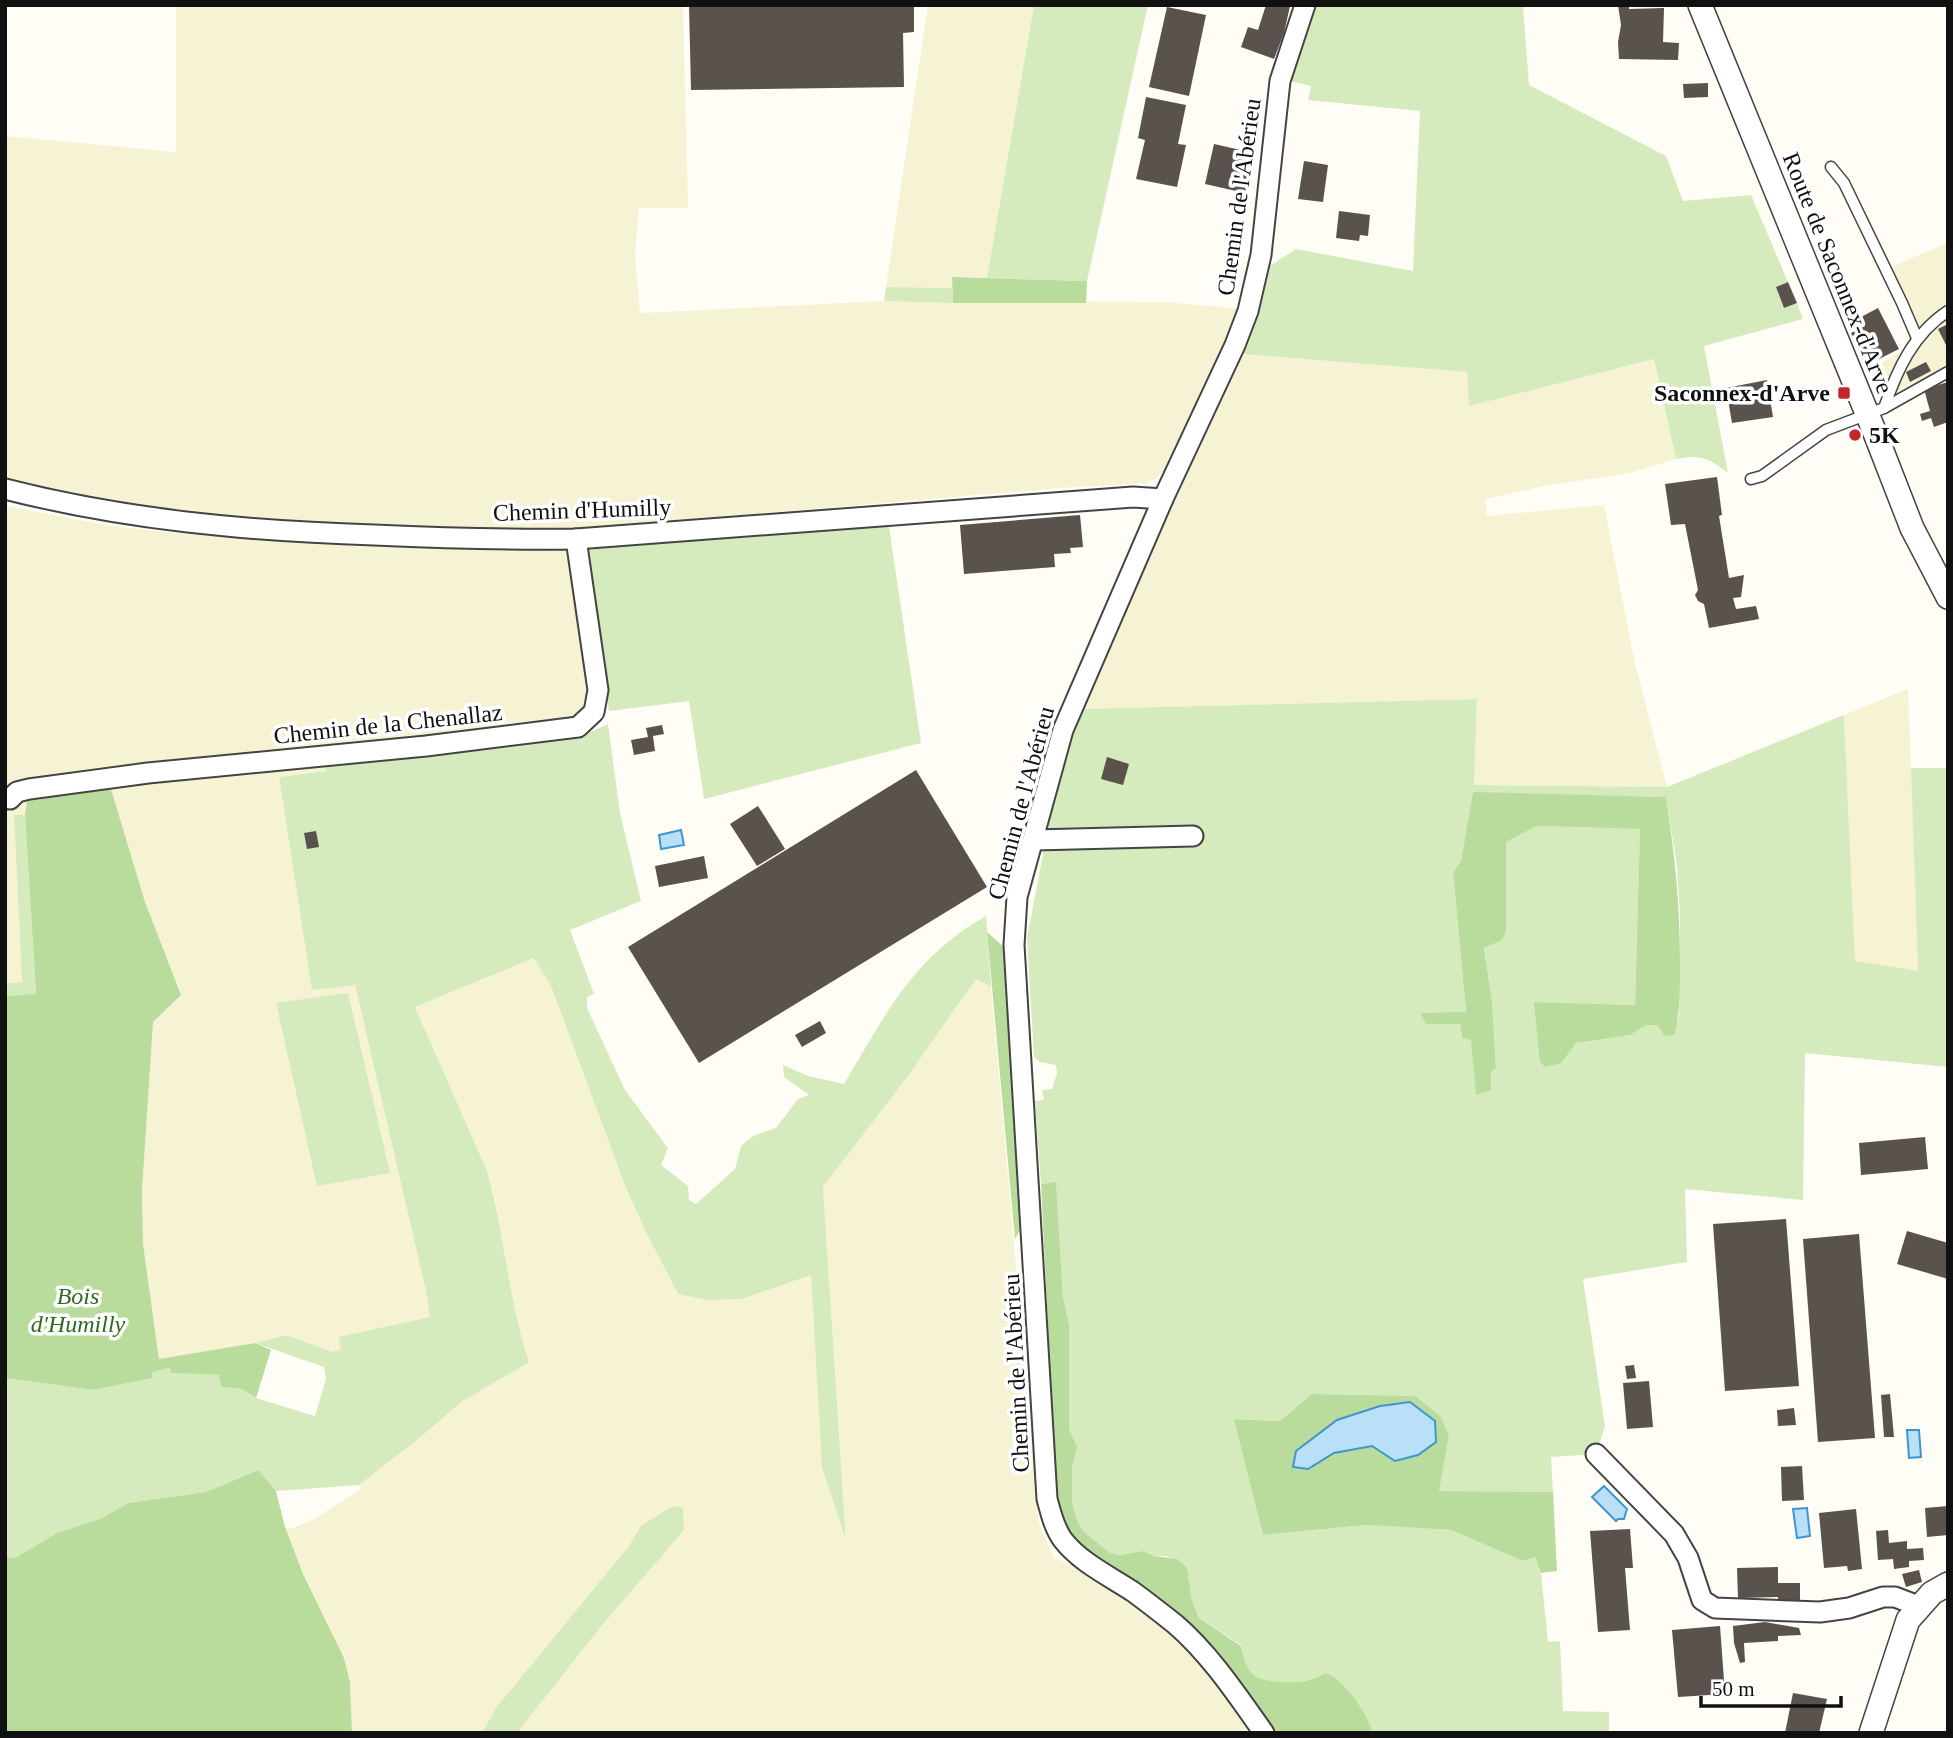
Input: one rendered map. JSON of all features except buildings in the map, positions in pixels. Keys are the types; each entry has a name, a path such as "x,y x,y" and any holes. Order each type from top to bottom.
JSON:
{"street":[{"name":"Chemin de l'Abérieu","path":"1264,1733 1194,1642 1133,1592 1101,1573 1070,1548 1062,1539 1051,1516 1014,945 1017,897 1063,730 1163,499 1236,345 1248,311 1261,255 1280,81 1306,5"},
{"name":"Route de Saconnex-d'Arve","path":"1700,5 1876,410 1912,528 1948,597"},
{"name":"Chemin d'Humilly","path":"5,489 126,515 279,531 521,540 576,539 1133,497 1163,499"},
{"name":"Chemin de la Chenallaz","path":"10,799 17,792 29,789 578,727 594,712 598,690 576,539"},
{"path":"1034,840 1193,836"},
{"path":"1596,1454 1674,1534 1688,1558 1702,1600 1714,1608 1820,1612 1849,1608 1883,1597 1895,1597 1921,1607 1948,1604"},
{"path":"1871,1733 1903,1631 1913,1613 1932,1593 1948,1584"}],"lane":[{"path":"1831,167 1844,183 1917,338"},
{"path":"1876,410 1917,338 1928,325 1948,311"},
{"path":"1751,479 1762,475 1826,430 1876,410 1948,372"}],"shaded area":[{"path":"176,5 683,5 688,208 639,208 635,254 640,313 884,301 1164,302 1241,309 1172,459 1159,476 1147,483 576,529 455,531 250,521 152,509 48,490 5,478 5,136 176,152"},
{"path":"928,5 1034,5 987,278 953,277 952,288 886,287"},
{"path":"1948,243 1948,367 1895,392 1882,363 1905,349 1909,336 1903,317 1880,271"},
{"path":"1242,354 1468,372 1470,405 1654,359 1676,459 1630,473 1544,486 1485,499 1487,516 1604,505 1634,659 1667,787 1474,785 1477,699 1081,709"},
{"path":"5,506 118,527 189,534 349,546 566,551 571,562 593,693 582,719 324,752 327,771 279,777 312,989 355,985 430,1317 338,1337 341,1350 333,1352 286,1335 255,1343 159,1359 143,1244 142,1191 153,1022 181,995 145,902 111,789 29,794 25,815 14,815 22,982 5,982"},
{"path":"1908,689 1919,972 1855,961 1844,715"},
{"path":"535,958 551,986 626,1188 678,1294 741,1299 811,1274 822,1468 846,1536 823,1186 910,1073 976,979 991,987 1039,1523 1054,1558 1078,1567 1128,1599 1166,1628 1224,1692 1249,1733 352,1733 350,1682 344,1658 303,1574 285,1527 291,1529 314,1519 361,1489 359,1485 460,1403 528,1362 517,1327 495,1199 487,1171 415,1007"}],"green space":[{"path":"1034,5 1148,5 1087,281 987,278"},
{"path":"1316,5 1523,5 1529,85 1666,156 1683,201 1751,195 1788,282 1776,287 1784,308 1797,303 1803,319 1704,346 1728,473 1704,458 1676,459 1654,359 1469,406 1467,372 1242,354 1259,312 1271,265 1296,249 1413,271 1420,111 1308,100 1311,86 1290,81"},
{"path":"952,277 1087,281 1086,303 953,303"},
{"path":"886,287 952,288 953,303 884,301"},
{"path":"888,520 921,743 704,799 689,701 609,711 585,551 592,545"},
{"path":"1477,699 1474,785 1667,787 1844,715 1855,961 1918,971 1911,768 1948,768 1948,1067 1805,1053 1803,1200 1685,1189 1687,1262 1583,1279 1605,1426 1596,1454 1551,1457 1553,1492 1438,1491 1449,1435 1415,1396 1312,1394 1280,1421 1235,1419 1263,1535 1366,1525 1451,1530 1523,1561 1535,1557 1541,1573 1548,1642 1560,1641 1563,1711 1609,1712 1609,1733 1373,1733 1325,1673 1312,1679 1292,1682 1260,1679 1255,1676 1247,1665 1241,1645 1199,1618 1192,1601 1187,1568 1167,1556 1154,1556 1143,1551 1120,1555 1110,1553 1083,1531 1076,1518 1072,1500 1072,1467 1076,1447 1069,1430 1069,1324 1063,1297 1056,1183 1041,1184 1035,1101 1044,1100 1042,1090 1052,1089 1057,1073 1056,1065 1040,1062 1034,1057 1027,938 1049,823 1081,709","holes":["1473,793 1666,797 1677,866 1680,918 1679,1015 1675,1035 1657,1025 1646,1025 1629,1035 1575,1043 1534,1002 1635,1005 1640,829 1537,826 1506,842 1506,932 1502,940 1484,947 1492,1001 1496,1068 1476,1095 1472,1040 1462,1038 1460,1024 1421,1014 1466,1013 1453,872 1461,861"]},
{"path":"608,724 620,813 641,901 570,930 594,994 587,997 587,1008 625,1090 668,1148 661,1165 688,1186 689,1200 696,1204 735,1169 741,1146 753,1136 776,1128 798,1099 809,1095 784,1077 783,1065 808,1076 844,1084 888,1011 920,969 960,932 986,916 991,987 976,979 910,1073 823,1187 846,1540 822,1468 811,1275 741,1299 707,1300 678,1294 626,1188 551,986 534,958 415,1007 487,1171 516,1315 529,1362 460,1403 359,1485 276,1491 257,1470 206,1492 128,1503 102,1518 57,1533 15,1558 5,1557 5,1378 93,1390 152,1377 152,1372 170,1368 171,1373 220,1375 221,1387 242,1389 256,1398 315,1416 326,1379 324,1367 255,1343 286,1335 333,1352 341,1349 338,1337 430,1317 355,985 312,990 279,777 326,771 326,764 577,738"},
{"name":"Bois d'Humilly","path":"111,789 145,902 181,995 153,1022 142,1191 143,1244 159,1359 255,1343 271,1350 256,1398 242,1389 221,1387 219,1375 171,1373 170,1368 152,1372 152,1378 93,1390 5,1378 5,996 36,994 25,815 28,794"},
{"path":"1473,792 1666,797 1679,922 1680,991 1675,1035 1665,1036 1657,1025 1646,1025 1630,1035 1576,1043 1561,1063 1545,1067 1540,1062 1534,1002 1635,1005 1640,829 1537,826 1506,842 1506,932 1502,940 1484,948 1492,1001 1496,1068 1491,1072 1491,1090 1476,1095 1471,1040 1462,1038 1460,1024 1426,1024 1420,1013 1466,1012 1453,872 1461,861"},
{"path":"14,815 25,815 36,995 5,996 5,983 22,982"},
{"path":"987,932 1005,948 1025,1222 1015,1239"},
{"path":"348,993 390,1173 317,1186 276,1003"},
{"path":"1056,1182 1063,1297 1069,1324 1069,1430 1077,1447 1072,1467 1072,1500 1076,1518 1083,1531 1110,1553 1120,1555 1143,1551 1154,1556 1177,1559 1187,1568 1192,1601 1199,1618 1241,1646 1247,1665 1255,1676 1287,1682 1316,1678 1325,1673 1332,1676 1354,1698 1373,1733 1271,1733 1179,1618 1069,1536 1059,1511 1056,1493 1041,1184"},
{"path":"1312,1394 1415,1396 1440,1416 1449,1435 1439,1491 1553,1492 1557,1571 1541,1573 1535,1557 1523,1561 1451,1530 1366,1525 1263,1535 1234,1419 1280,1421","holes":["1380,1406 1395,1461 1372,1446 1334,1453 1296,1451 1337,1420"]},
{"path":"258,1470 276,1491 285,1527 303,1574 344,1658 350,1682 352,1733 5,1733 5,1557 15,1558 57,1533 102,1518 128,1503 206,1492"},
{"path":"678,1506 683,1509 684,1530 598,1630 517,1733 482,1733 496,1708 629,1546 641,1526 669,1508"}],"water":[{"path":"681,830 684,845 661,849 659,835"},
{"path":"1410,1402 1435,1421 1436,1442 1418,1455 1395,1461 1372,1446 1334,1453 1308,1469 1293,1467 1296,1451 1337,1420 1380,1406"},
{"path":"1907,1430 1919,1430 1921,1457 1909,1458"},
{"path":"1604,1486 1627,1509 1624,1519 1616,1521 1592,1497"},
{"path":"1807,1508 1810,1536 1797,1538 1793,1509"}],"place":[{"name":"Saconnex-d'Arve","path":"1844,393"},
{"name":"5K","path":"1855,435"}]}
